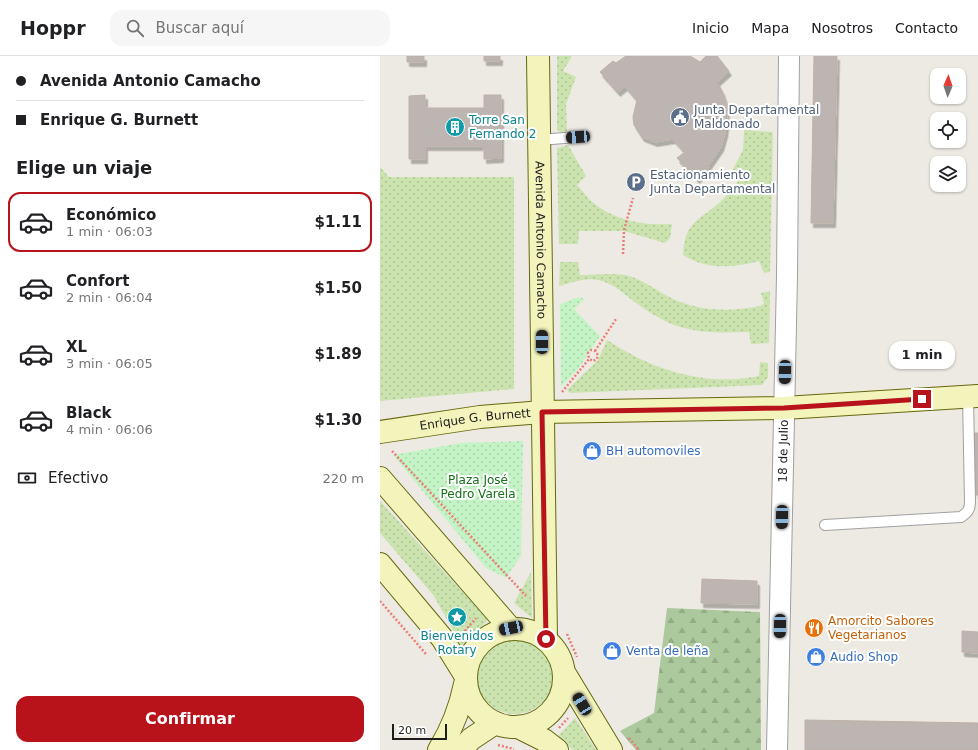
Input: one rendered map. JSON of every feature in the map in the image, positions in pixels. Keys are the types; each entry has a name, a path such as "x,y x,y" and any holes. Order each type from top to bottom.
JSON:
{"street":[{"name":"Avenida Antonio Camacho","path":"538,56 546,639"},
{"name":"18 de Julio","path":"777,750 789,56"},
{"name":"Enrique G. Burnett","path":"384,440 480,417 542,412 784,408 973,396"},
{"path":"380,478 511,628"},
{"path":"380,564 442,638 465,680 474,706 483,716 495,723 518,727 544,740 557,750"},
{"path":"439,750 450,731 459,709 468,661 475,648 484,638 497,631 511,628 523,629 536,633 546,639 556,649 562,661 572,669 618,742"},
{"path":"518,727 533,724 547,716 557,704 572,669"},
{"path":"461,750 471,739 495,723"}],"lane":[{"path":"539,140 578,137"},
{"path":"825,525 960,516 966,514 970,508 973,396"}],"path":[{"path":"623,254 624,230 633,198"},
{"path":"595,351 616,319"},
{"path":"567,387 589,360 588,353 591,350 595,351"},
{"path":"589,360 593,361 597,359 598,355 595,351"},
{"path":"384,440 513,584 545,614 565,629 572,669"},
{"path":"618,742 639,750"}],"green space":[{"path":"557,56 572,56 563,71 576,77 566,104 567,131 562,134 557,129"},
{"path":"744,130 773,132 770,272 764,273 759,261 740,265 720,266 701,263 683,255 686,236 693,224 718,204 733,189 740,178 732,171 743,150"},
{"path":"568,145 586,176 577,185 591,201 599,208 609,213 629,220 640,223 672,224 670,238 665,243 624,231 579,231 578,244 559,244 557,148"},
{"path":"380,167 389,177 514,177 514,389 380,401"},
{"path":"560,262 578,262 580,275 611,274 629,276 680,302 703,308 726,310 761,306 764,303 761,293 770,291 769,343 751,344 749,332 706,332 675,325 648,311 615,287 598,280 588,279 559,286"},
{"path":"579,297 585,299 574,309 600,336 578,369 561,387 560,304"},
{"path":"607,340 642,360 680,373 699,377 739,379 759,376 760,362 768,363 768,377 762,385 570,393 567,390 598,360"},
{"name":"Plaza José Pedro Varela","path":"523,441 521,556 506,578 486,568 393,455 461,443"},
{"path":"380,501 488,620 462,647 434,596 380,533"},
{"path":"531,572 532,618 514,603"},
{"path":"667,608 760,612 761,750 636,750 620,731 654,713"},
{"path":"515,638 529,641 542,649 550,662 553,676 550,690 542,703 529,711 515,714 501,711 488,703 480,690 477,676 480,662 488,649 501,641"},
{"path":"575,718 596,750 573,750 558,736"}],"building":[{"path":"407,56 424,56 424,62 407,62"},
{"path":"484,56 500,56 500,61 484,61"},
{"name":"Junta Departamental Maldonado","path":"626,56 690,56 700,62 706,56 717,56 729,71 717,82 726,103 727,118 721,147 708,166 709,168 697,179 677,158 685,152 673,139 655,142 642,137 634,125 633,117 637,100 625,86 618,92 600,72 613,61 616,63"},
{"path":"814,56 837,56 833,223 811,223"},
{"name":"Torre San Fernando 2","path":"425,95 425,108 484,108 484,95 501,95 501,158 484,159 484,146 425,146 425,159 409,159 409,96"},
{"path":"974,433 978,433 978,495 976,495"},
{"path":"702,579 757,581 757,604 701,603"},
{"path":"962,631 978,632 978,653 962,652"},
{"path":"805,720 978,723 978,750 805,750"}],"place":[{"name":"Junta Departamental Maldonado","path":"680,117"},
{"name":"Torre San Fernando 2","path":"455,127"},
{"name":"Estacionamiento Junta Departamental","path":"636,182"},
{"name":"BH automoviles","path":"592,451"},
{"name":"Bienvenidos Rotary","path":"457,617"},
{"name":"Amorcito Sabores Vegetarianos","path":"814,628"},
{"name":"Venta de leña","path":"612,651"},
{"name":"Audio Shop","path":"816,657"}],"route":[{"path":"546,639 544,597 545,541 542,412 784,408 922,399"}]}
